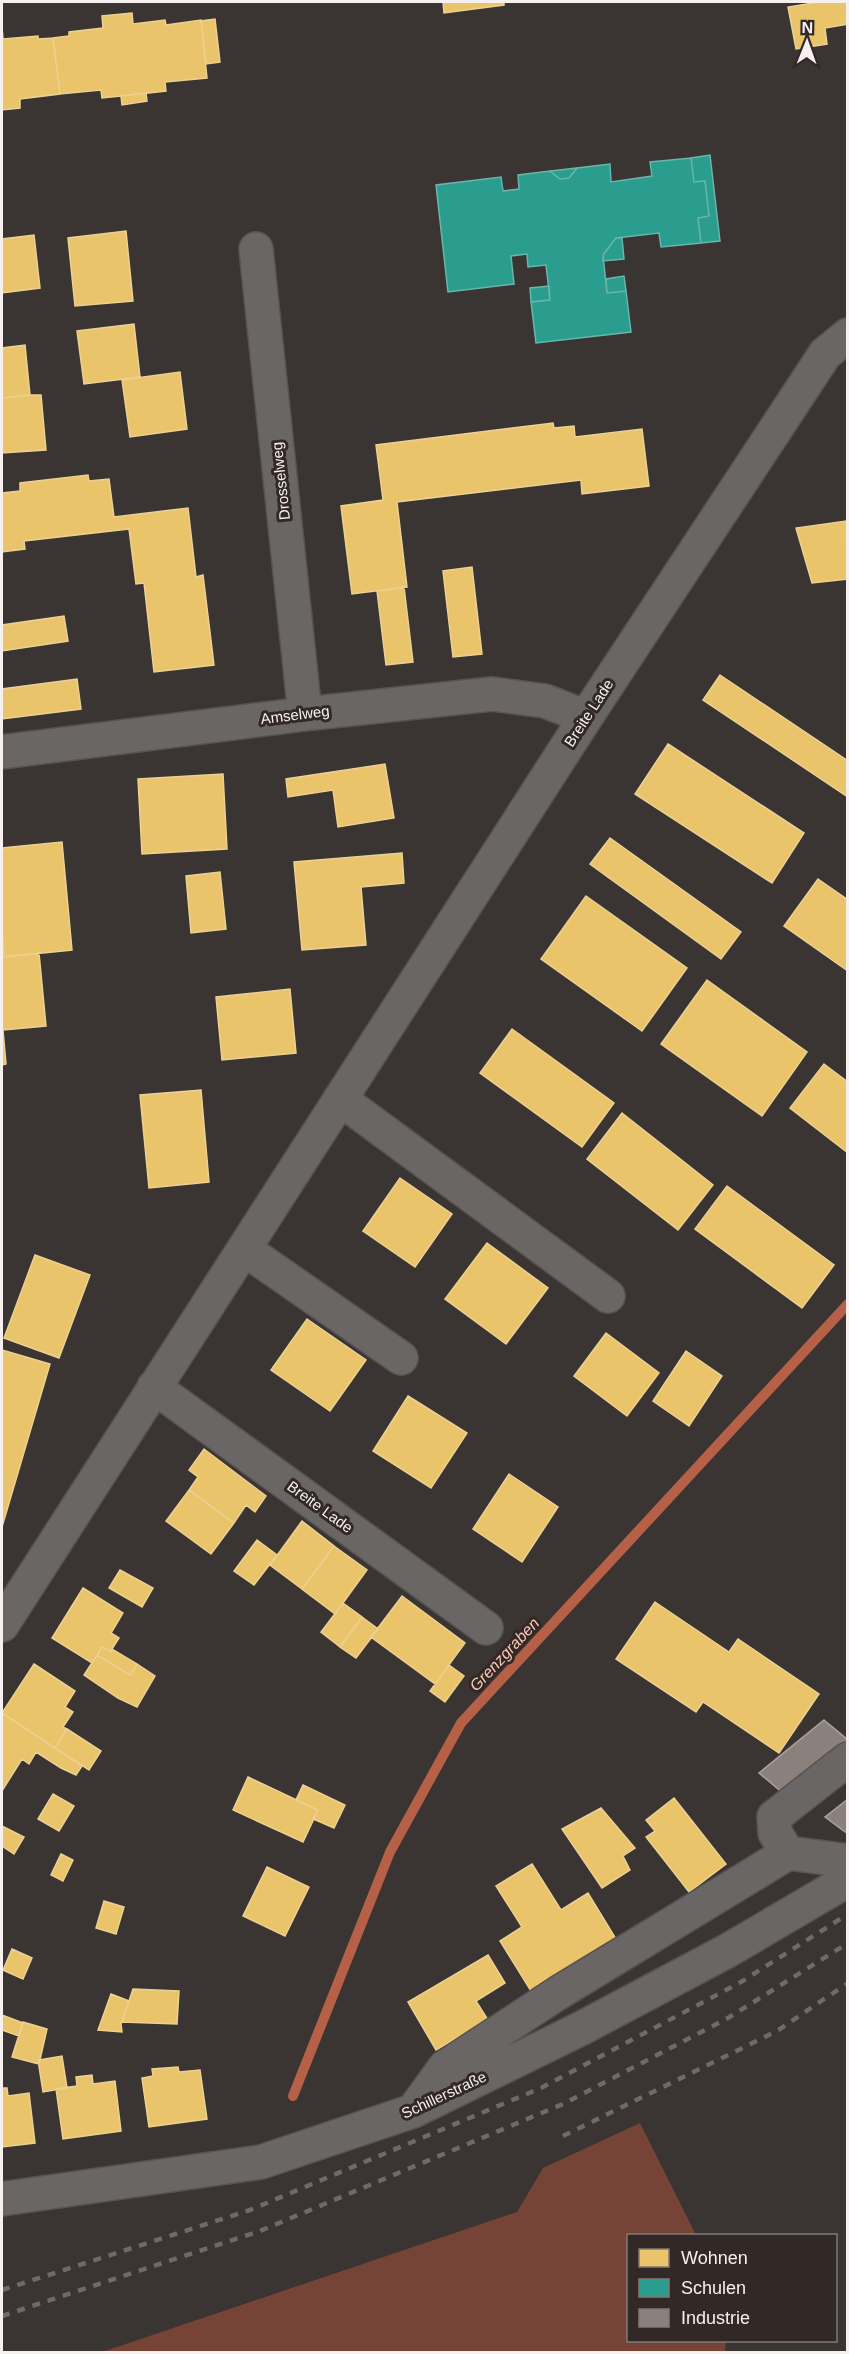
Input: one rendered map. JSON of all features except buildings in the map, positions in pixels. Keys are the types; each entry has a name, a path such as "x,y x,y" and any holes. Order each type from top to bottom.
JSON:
{"street":[{"name":"Drosselweg","path":"256,249 305,714"},
{"name":"Breite Lade","path":"2,1625 586,717 825,354 848,335"},
{"name":"Amselweg","path":"2,752 305,714 492,694 545,701 586,717"},
{"path":"340,1099 608,1296"},
{"path":"244,1249 401,1358"},
{"name":"Breite Lade","path":"154,1387 486,1628"},
{"path":"788,1852 775,1833 774,1816 848,1759"},
{"path":"413,2111 445,2067 558,1993 788,1852 848,1861"},
{"name":"Schillerstraße","path":"2,2199 261,2162 413,2111 582,2028 727,1951 848,1881"}],"shaded area":[{"path":"640,2123 696,2234 627,2234 627,2342 726,2342 725,2352 102,2352 517,2212 543,2168"}],"waterway":[{"name":"Grenzgraben","path":"293,2096 390,1852 461,1723 848,1304"}],"railway":[{"path":"2,2290 250,2210 541,2088 741,1982 848,1914"},
{"path":"2,2316 260,2231 563,2104 728,2018 848,1943"},
{"path":"563,2136 777,2031 848,1983"}]}
